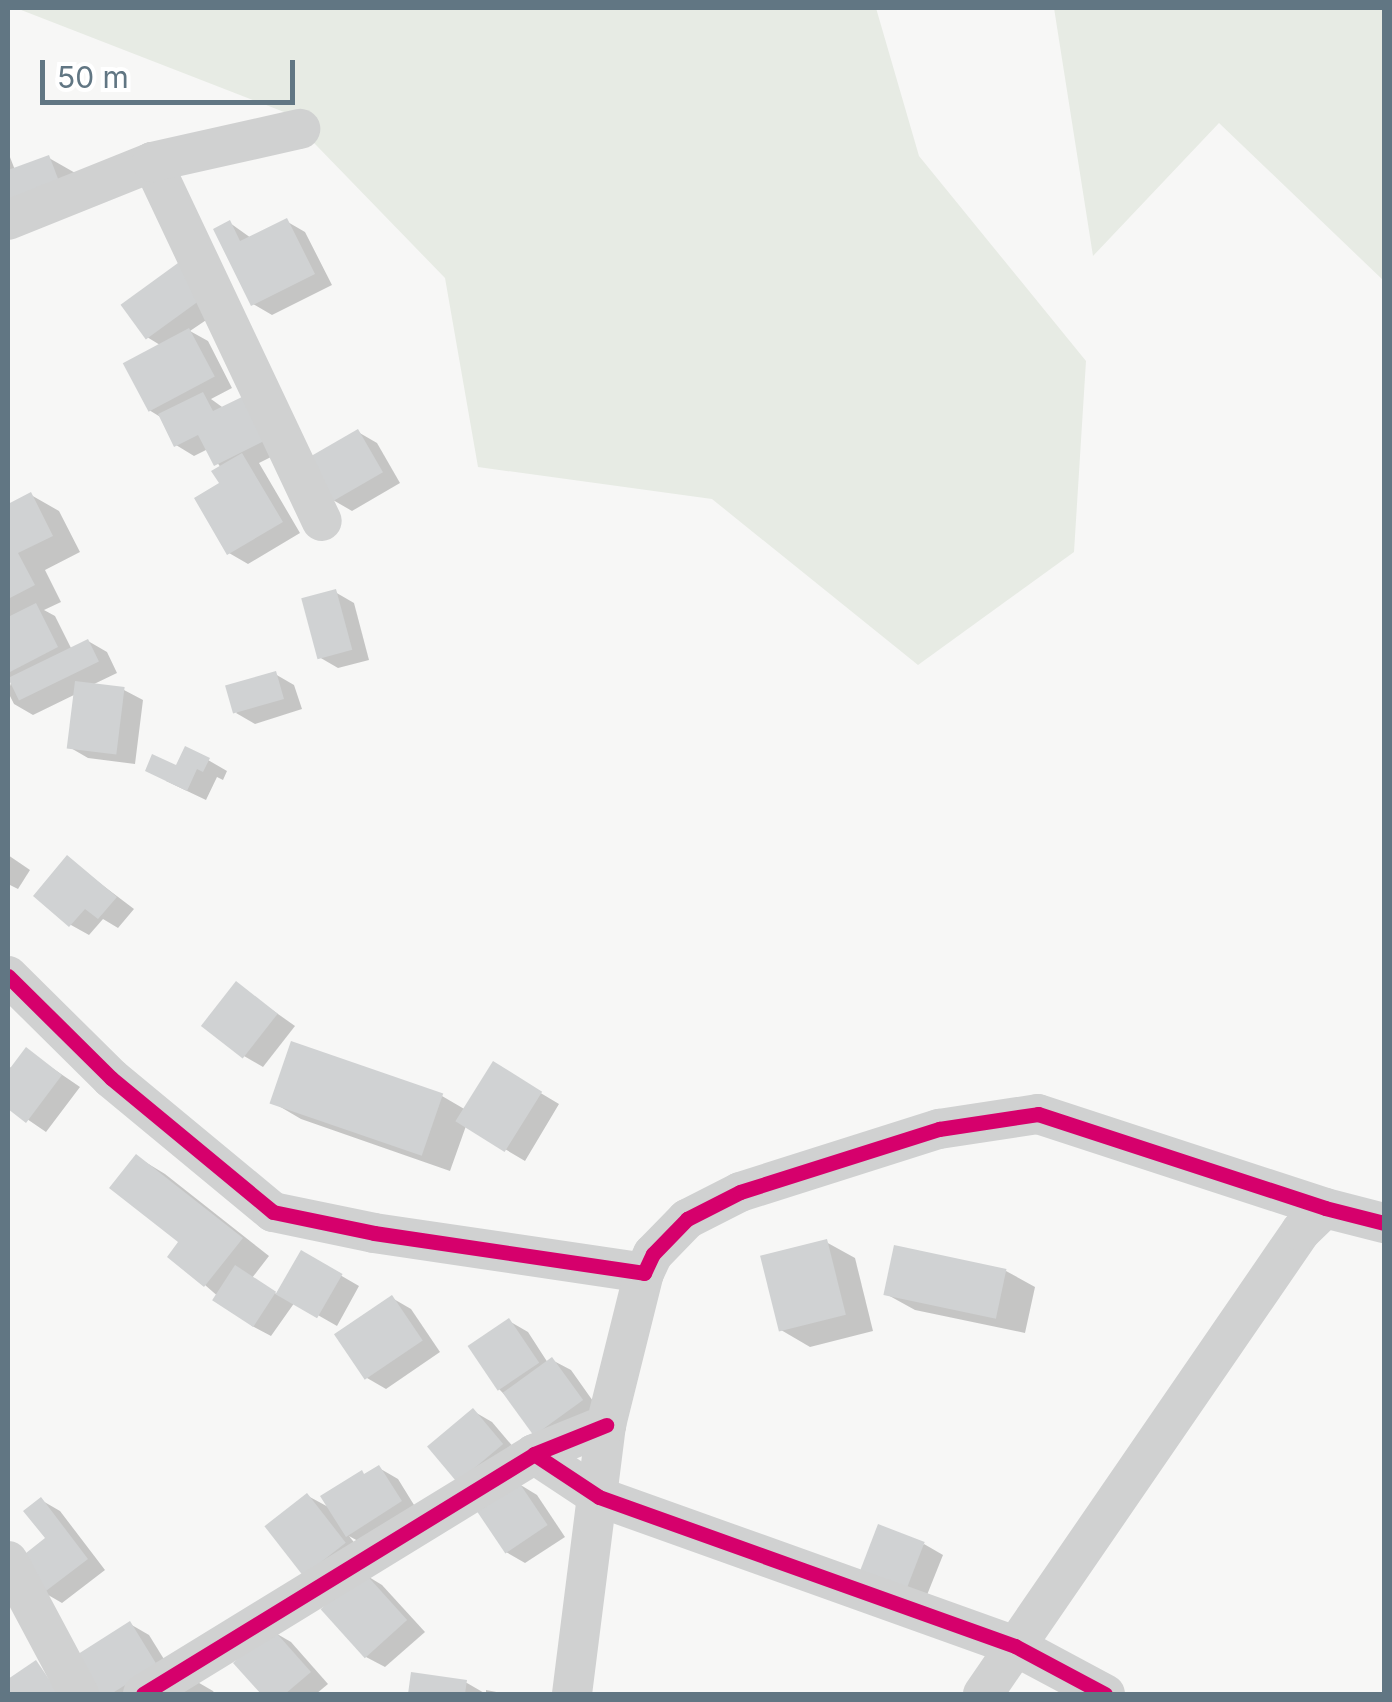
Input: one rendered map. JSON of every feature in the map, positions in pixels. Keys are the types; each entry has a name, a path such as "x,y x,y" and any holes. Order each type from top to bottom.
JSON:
{"street":[{"path":"8,220 152,162 300,130"},
{"path":"152,162 322,521"},
{"path":"8,976 111,1078 273,1212 374,1232 644,1273"},
{"path":"572,1694 606,1425 644,1273 653,1254 687,1219 740,1192 939,1130 1038,1114 1325,1208 1384,1223"},
{"path":"984,1694 1301,1231 1325,1208"},
{"path":"143,1694 534,1454 606,1425"},
{"path":"534,1454 599,1497 1015,1646 1106,1694"},
{"path":"8,1562 80,1694"}],"shaded area":[{"path":"16,8 876,8 919,156 1086,361 1074,552 918,665 712,499 478,467 445,278 284,112"},
{"path":"1054,8 1384,8 1384,281 1219,123 1093,256"}],"building":[{"path":"49,155 60,184 8,203 8,170"},
{"path":"287,218 315,274 251,306 213,229 230,220 240,241"},
{"path":"178,263 203,298 146,340 121,305"},
{"path":"189,328 215,377 149,412 123,363"},
{"path":"203,392 213,411 244,396 266,440 214,466 198,435 174,447 158,414"},
{"path":"358,429 383,472 331,502 306,459"},
{"path":"242,453 283,522 227,555 194,498 219,483 211,471"},
{"path":"31,492 53,536 18,553 35,585 8,599 8,504"},
{"path":"336,589 352,650 318,659 301,598"},
{"path":"36,603 58,647 8,673 8,617"},
{"path":"88,639 99,661 19,700 8,678"},
{"path":"276,671 284,699 233,713 225,686"},
{"path":"75,681 125,687 116,755 67,748"},
{"path":"185,746 210,758 203,772 197,769 187,791 145,771 152,754 176,765"},
{"path":"67,855 117,897 98,919 85,909 69,927 33,896"},
{"path":"236,981 278,1014 243,1059 201,1026"},
{"path":"291,1041 443,1093 422,1156 270,1103"},
{"path":"26,1047 62,1075 26,1123 8,1109 8,1071"},
{"path":"493,1061 542,1092 505,1152 455,1121"},
{"path":"136,1154 243,1238 204,1287 167,1257 178,1242 109,1188"},
{"path":"827,1239 846,1315 779,1331 760,1256"},
{"path":"894,1245 1006,1269 996,1319 883,1295"},
{"path":"301,1250 343,1274 317,1318 276,1294"},
{"path":"235,1265 276,1292 253,1327 212,1300"},
{"path":"392,1295 423,1341 365,1380 334,1334"},
{"path":"509,1318 539,1363 498,1391 468,1346"},
{"path":"552,1357 583,1400 534,1436 503,1393"},
{"path":"473,1408 503,1444 457,1483 427,1447"},
{"path":"379,1465 402,1501 346,1537 320,1496 362,1470 364,1474"},
{"path":"518,1481 548,1525 505,1553 476,1510"},
{"path":"307,1493 346,1543 303,1576 264,1526"},
{"path":"41,1497 88,1559 42,1594 16,1561 45,1538 23,1511"},
{"path":"878,1524 925,1542 904,1596 857,1578"},
{"path":"363,1571 407,1620 365,1658 321,1609"},
{"path":"130,1621 157,1665 111,1694 99,1694 75,1656"},
{"path":"272,1628 311,1672 285,1694 261,1694 233,1663"},
{"path":"36,1660 59,1694 8,1694 8,1679"},
{"path":"411,1672 467,1680 465,1694 408,1694"}],"cycle path":[{"path":"8,976 111,1078 273,1212 374,1233 644,1273 653,1254 687,1219 740,1192 939,1129 1038,1114 1325,1208 1384,1223"},
{"path":"143,1694 534,1454 606,1425"},
{"path":"534,1454 599,1497 1015,1646 1105,1694"}]}
